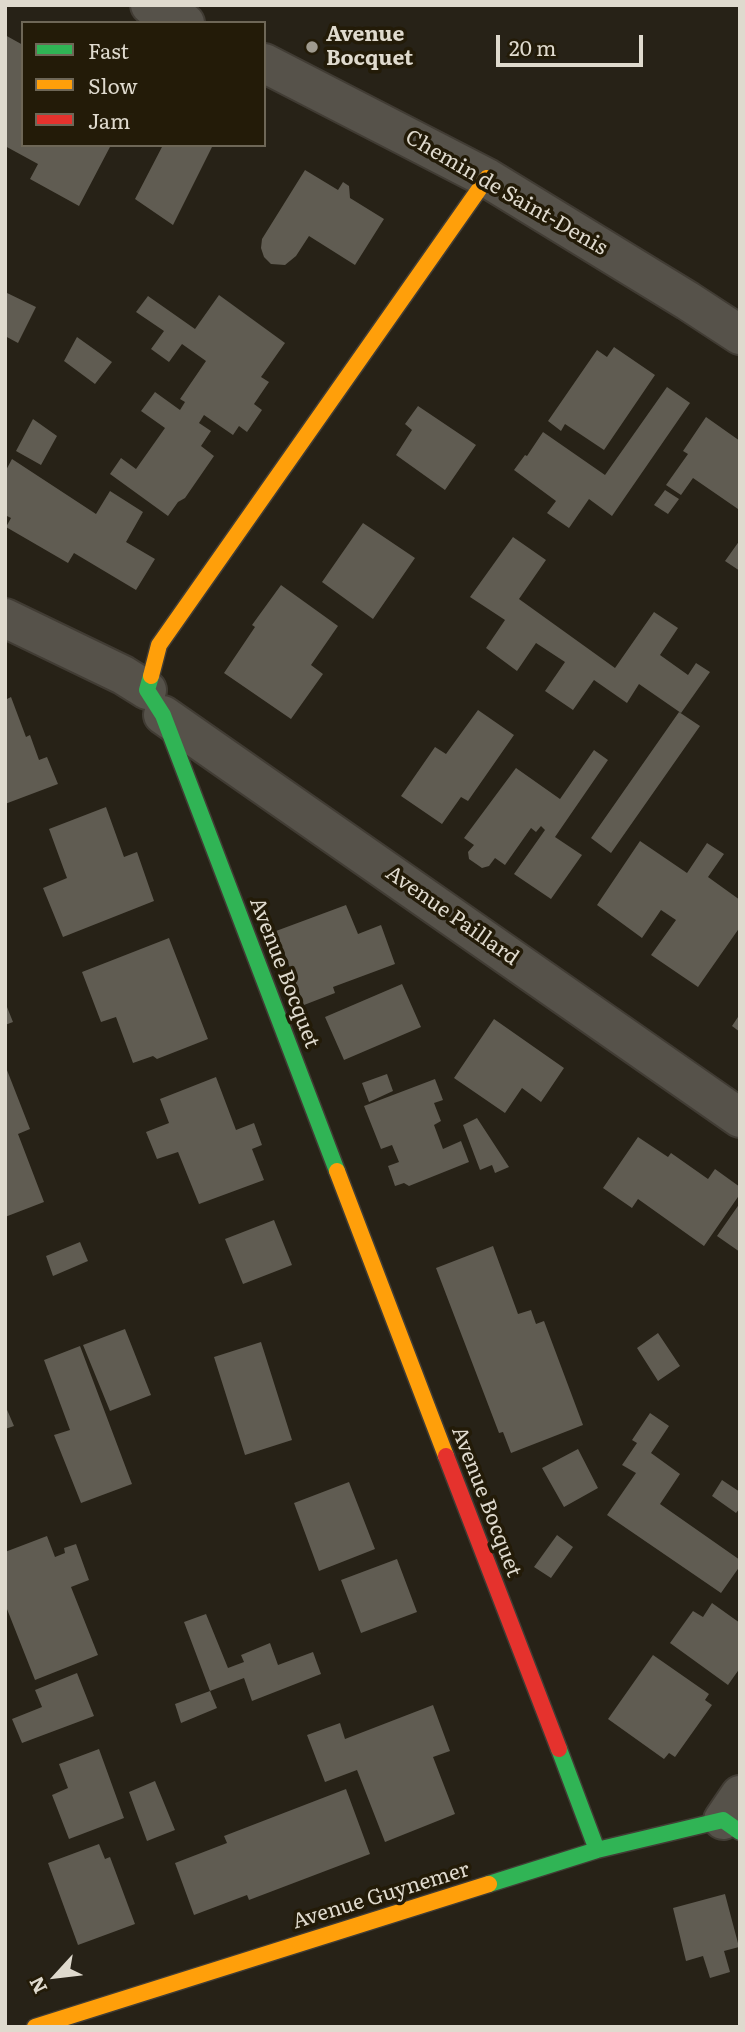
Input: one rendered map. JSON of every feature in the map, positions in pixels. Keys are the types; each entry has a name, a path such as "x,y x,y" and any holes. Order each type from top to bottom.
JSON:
{"street":[{"path":"150,5 180,21"},
{"name":"Chemin de Saint-Denis","path":"266,64 487,178 740,335"},
{"path":"155,703 159,645 487,178"},
{"name":"Avenue Paillard","path":"5,618 123,675 155,703 740,1118"},
{"name":"Avenue Bocquet","path":"155,703 597,1850"},
{"name":"Avenue Guynemer","path":"36,2027 597,1850 734,1816"}],"building":[{"path":"5,35 21,44 21,147 110,147 79,206 30,179 38,164 5,146"},
{"path":"162,147 212,147 173,225 135,199"},
{"path":"305,170 338,190 343,182 349,186 350,198 384,219 355,265 309,236 296,256 285,265 271,264 264,257 262,239"},
{"path":"5,292 36,307 18,343 5,336"},
{"path":"219,295 285,343 261,377 269,382 254,404 262,410 247,432 239,426 233,435 204,415 199,423 211,431 201,446 214,456 185,498 178,502 168,516 110,474 121,458 136,469 165,428 141,411 155,392 180,410 185,402 180,399 206,361 182,344 169,362 151,349 164,331 136,312 148,296 195,329"},
{"path":"77,337 112,362 95,384 64,361"},
{"path":"614,347 655,375 604,450 565,424 561,431 548,421 597,350 607,357"},
{"path":"667,387 690,403 612,516 589,499 569,528 547,513 556,501 514,470 543,432 605,475"},
{"path":"418,406 476,445 445,490 396,455 412,430 405,424"},
{"path":"706,417 740,441 738,509 693,478 681,495 666,485 688,454 683,451"},
{"path":"33,419 57,436 41,465 16,451"},
{"path":"12,459 96,514 110,491 143,512 126,542 155,559 136,590 74,553 68,563 6,527 11,518 5,515 5,472"},
{"path":"665,490 679,499 668,514 654,505"},
{"path":"363,523 415,558 373,619 322,582"},
{"path":"513,537 546,560 519,599 615,668 654,612 678,628 660,655 688,675 696,663 710,672 681,713 639,684 627,703 594,680 573,710 545,691 565,662 536,643 517,671 486,648 505,620 470,597"},
{"path":"740,540 740,571 725,561"},
{"path":"281,585 338,626 311,665 323,674 291,719 224,673 255,627 252,625"},
{"path":"11,697 26,737 30,735 39,760 47,757 58,784 5,804 5,700"},
{"path":"478,710 514,735 468,801 461,797 442,824 401,796 435,747 446,754"},
{"path":"679,712 700,726 611,853 591,838"},
{"path":"594,750 608,760 555,837 582,855 551,899 514,874 545,830 541,826 536,832 531,828 505,865 495,858 489,866 482,868 469,859 468,852 474,845 464,838 516,768 560,799"},
{"path":"106,807 124,857 137,852 154,901 63,937 43,888 67,878 49,829"},
{"path":"640,841 687,873 707,843 724,854 708,877 740,900 740,927 698,987 651,955 676,920 661,910 642,938 597,905"},
{"path":"346,905 358,934 381,925 395,964 333,987 335,993 304,1005 276,931"},
{"path":"169,938 208,1039 157,1059 153,1056 133,1063 116,1017 101,1022 82,972"},
{"path":"402,984 421,1027 344,1060 325,1017"},
{"path":"5,1002 13,1022 5,1025"},
{"path":"740,1014 740,1032 732,1026"},
{"path":"494,1019 564,1068 541,1102 522,1088 505,1113 454,1078"},
{"path":"5,1065 30,1129 18,1134 44,1202 5,1217"},
{"path":"387,1074 393,1091 369,1102 362,1083"},
{"path":"216,1077 236,1130 254,1123 262,1145 252,1149 264,1180 199,1204 178,1152 157,1159 146,1132 169,1123 160,1099"},
{"path":"435,1079 443,1100 434,1103 441,1121 434,1125 443,1149 461,1141 469,1162 409,1186 404,1183 395,1186 388,1166 399,1162 392,1145 381,1149 364,1106"},
{"path":"477,1118 509,1167 495,1173 492,1165 480,1170 463,1125"},
{"path":"638,1137 668,1157 671,1153 708,1179 715,1169 740,1187 740,1194 704,1246 638,1199 632,1208 603,1188"},
{"path":"740,1203 740,1252 717,1236"},
{"path":"274,1220 292,1265 243,1284 225,1239"},
{"path":"80,1242 88,1261 53,1276 46,1256"},
{"path":"493,1246 518,1314 531,1310 536,1324 544,1321 583,1425 511,1453 503,1432 499,1433 436,1268"},
{"path":"125,1329 151,1395 110,1411 83,1345"},
{"path":"658,1333 680,1366 658,1381 637,1348"},
{"path":"261,1342 292,1440 245,1455 214,1357"},
{"path":"80,1346 132,1484 81,1503 54,1435 70,1430 44,1360"},
{"path":"5,1405 14,1426 5,1429"},
{"path":"650,1413 669,1426 651,1453 680,1474 660,1504 740,1560 740,1566 721,1593 607,1515 636,1473 622,1465 637,1443 632,1440"},
{"path":"578,1449 598,1488 564,1507 542,1468"},
{"path":"722,1480 740,1492 740,1508 736,1513 712,1496"},
{"path":"349,1482 375,1549 319,1571 294,1503"},
{"path":"557,1535 573,1547 551,1578 534,1567"},
{"path":"47,1536 55,1557 65,1553 64,1548 76,1544 89,1580 71,1587 98,1655 35,1680 5,1604 5,1552"},
{"path":"397,1559 417,1612 361,1633 341,1580"},
{"path":"712,1603 740,1623 740,1668 728,1685 670,1643 693,1611 703,1617"},
{"path":"206,1614 228,1668 244,1662 241,1655 270,1643 278,1665 313,1652 321,1674 252,1701 244,1678 210,1691 184,1622"},
{"path":"653,1655 709,1694 705,1700 712,1705 675,1757 669,1753 664,1759 608,1719"},
{"path":"77,1673 94,1716 22,1743 12,1719 42,1707 35,1690"},
{"path":"210,1691 217,1708 181,1723 175,1704"},
{"path":"433,1705 450,1751 433,1757 455,1814 385,1842 357,1770 325,1782 307,1735 340,1723 345,1739"},
{"path":"99,1749 124,1818 69,1839 52,1795 68,1788 59,1764"},
{"path":"155,1781 175,1830 147,1841 129,1792"},
{"path":"346,1789 370,1854 249,1900 247,1895 194,1915 175,1863 227,1843 224,1836"},
{"path":"99,1844 105,1859 110,1857 135,1924 78,1945 48,1863"},
{"path":"725,1894 739,1947 724,1951 730,1972 710,1978 703,1956 686,1961 673,1908"}],"traffic: fast":[{"path":"151,676 147,690 163,715 337,1171"},
{"path":"559,1749 597,1850"},
{"path":"489,1884 597,1850 723,1820 740,1832"}],"traffic: slow":[{"path":"151,676 159,645 487,178"},
{"path":"337,1171 446,1456"},
{"path":"35,2027 489,1884"}],"traffic: jam":[{"path":"446,1456 559,1749"}],"place":[{"name":"Avenue Bocquet","path":"312,47"}]}
